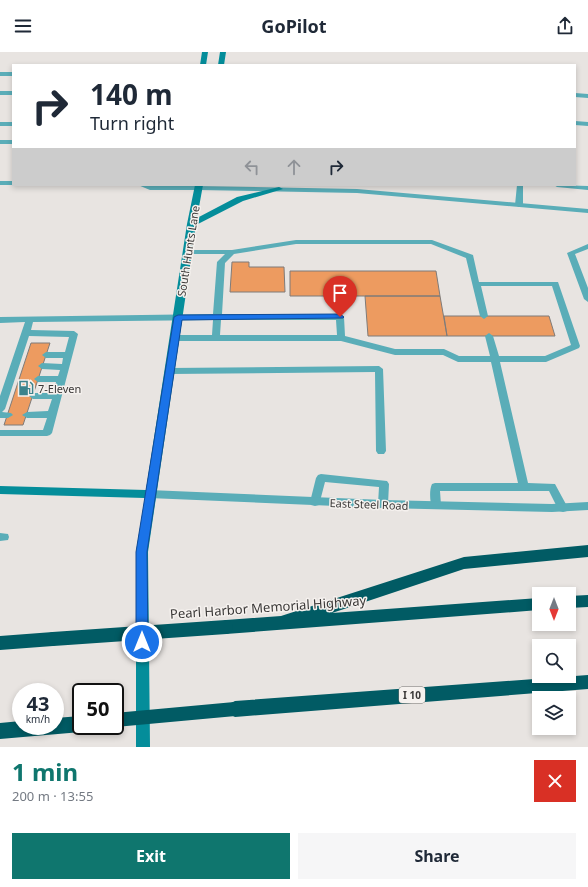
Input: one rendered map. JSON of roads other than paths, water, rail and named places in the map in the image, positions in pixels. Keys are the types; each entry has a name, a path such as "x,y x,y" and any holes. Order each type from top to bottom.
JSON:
{"highway":[{"path":"281,623 464,563 588,551"},
{"path":"576,602 588,601"},
{"name":"Pearl Harbor Memorial Highway","path":"0,643 532,605"},
{"name":"I 10","path":"124,719 235,709 588,682"},
{"path":"0,731 72,725"}],"main road":[{"path":"203,64 205,52"},
{"path":"221,64 223,52"},
{"name":"South Hunts Lane","path":"142,747 142,552 149,494 175,338 186,252 199,187"},
{"path":"191,224 240,199 280,187"},
{"path":"0,490 149,494"}],"street":[{"path":"0,74 12,74"},
{"path":"199,187 280,187 357,191 588,211"},
{"name":"East Steel Road","path":"149,494 383,504 563,508 588,506"}],"lane":[{"path":"0,93 12,93"},
{"path":"576,95 588,96"},
{"path":"576,123 588,124"},
{"path":"0,124 12,124"},
{"path":"0,142 12,142"},
{"path":"0,184 12,184"},
{"path":"144,186 150,188 199,187"},
{"path":"519,205 520,186"},
{"path":"567,186 588,188"},
{"path":"186,252 232,252 296,242 432,242 470,257 484,316"},
{"path":"588,246 571,253 584,278 588,300"},
{"path":"216,338 221,262 232,252"},
{"path":"175,338 341,338 395,352 444,352 458,359 546,359 576,346 555,284 476,284"},
{"path":"0,320 77,320 178,317 340,317 341,338"},
{"path":"0,409 9,396 23,356 26,333 30,319"},
{"path":"0,433 47,433 77,320"},
{"path":"26,333 74,334"},
{"path":"489,336 524,487"},
{"path":"46,355 68,355"},
{"path":"42,366 65,367"},
{"path":"169,370 379,369 381,451"},
{"path":"38,379 61,379"},
{"path":"33,396 57,396"},
{"path":"27,415 52,414"},
{"path":"315,502 321,478 384,484 383,504"},
{"path":"436,505 435,487 552,487 563,508"}],"place":[{"name":"7-Eleven","path":"26,388"}]}
